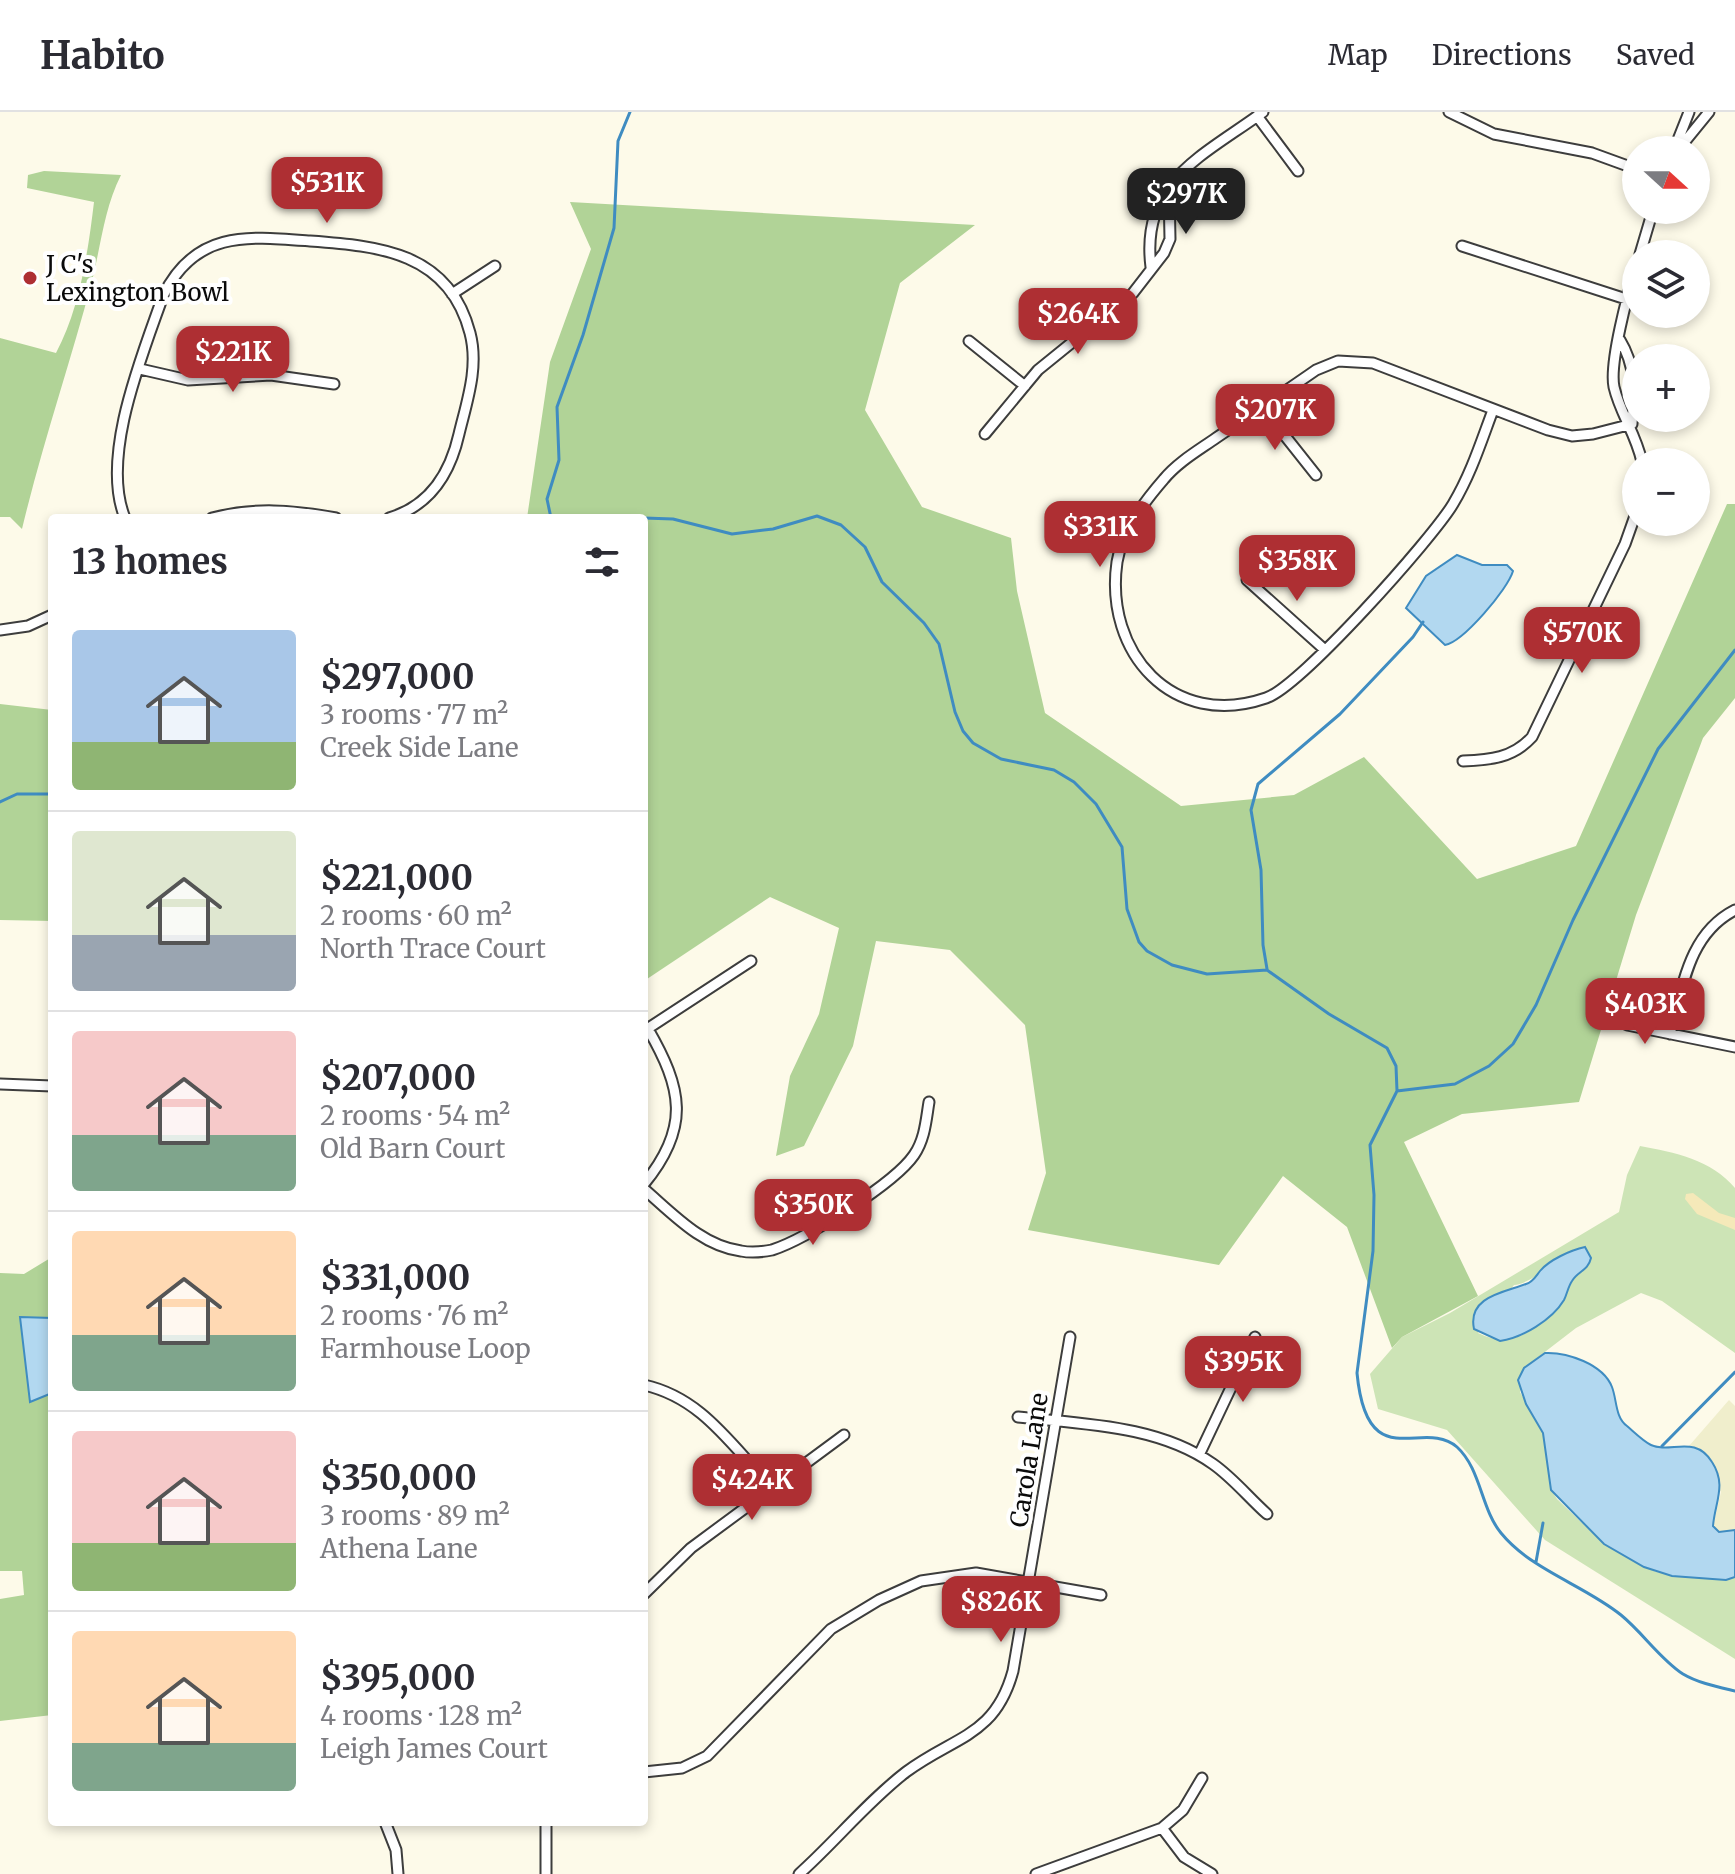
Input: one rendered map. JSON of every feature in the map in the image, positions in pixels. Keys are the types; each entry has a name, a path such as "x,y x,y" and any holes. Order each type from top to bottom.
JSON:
{"street":[{"path":"1449,112 1494,134 1582,150 1622,164"},
{"path":"1681,136 1689,112"},
{"path":"1688,136 1709,112"},
{"path":"1151,267 1148,245 1152,214 1169,188 1184,171 1260,114 1298,171"},
{"path":"985,434 1056,353 1133,293 1164,253 1170,239 1169,188"},
{"path":"124,514 115,464 163,296 175,275 195,255 230,239 264,237 379,247 423,265 452,294 469,330 474,364 458,442 451,464 431,493 413,508 399,514"},
{"path":"1462,246 1622,298"},
{"path":"452,294 495,266"},
{"path":"1622,326 1613,359 1614,385 1622,402"},
{"path":"1620,340 1622,344"},
{"path":"969,341 1025,386"},
{"path":"1493,410 1469,475 1451,507 1295,681 1268,698 1216,705 1195,702 1175,694 1137,662 1117,614 1116,577 1122,542 1154,491 1189,457 1316,370 1338,361 1373,363 1493,410 1572,436 1622,426"},
{"path":"140,369 188,380 271,375 334,384"},
{"path":"1262,407 1316,475"},
{"path":"236,514 259,510 298,514"},
{"path":"1463,761 1494,760 1522,749 1532,737 1628,536"},
{"path":"1247,580 1325,650"},
{"path":"0,630 28,626 48,617"},
{"path":"1670,1034 1697,943 1715,921 1735,910"},
{"path":"648,1029 751,961"},
{"path":"1627,1025 1735,1047"},
{"path":"648,1033 673,1074 678,1111 671,1139 648,1179"},
{"path":"0,1084 48,1086"},
{"path":"648,1190 686,1225 715,1243 741,1251 768,1251 793,1240 897,1176 919,1147 929,1102"},
{"name":"Carola Lane","path":"799,1874 906,1772 968,1737 998,1709 1013,1671 1070,1337"},
{"path":"1199,1455 1255,1337"},
{"path":"648,1386 677,1395 705,1415 772,1487"},
{"path":"1018,1417 1144,1434 1199,1455 1230,1478 1267,1514"},
{"path":"648,1586 691,1548 844,1435"},
{"path":"648,1772 682,1768 707,1756 816,1642 854,1613 921,1581 958,1573 1029,1581 1101,1595"},
{"path":"1036,1874 1162,1828 1183,1810 1202,1778"},
{"path":"387,1826 396,1850 398,1874"},
{"path":"546,1826 546,1874"},
{"path":"1162,1828 1184,1857 1212,1874"}],"shaded area":[{"path":"1729,1400 1735,1406 1735,1530 1719,1532 1713,1526 1721,1492 1689,1446"}],"green space":[{"path":"44,171 121,175 107,214 92,281 22,529 10,517 0,517 0,338 56,353 77,299 94,202 27,188 28,175"},
{"path":"570,202 975,225 900,283 865,410 922,507 1011,538 1017,591 1045,713 1181,806 1294,795 1364,757 1477,879 1576,846 1727,504 1735,504 1735,698 1703,738 1636,915 1579,1102 1462,1114 1404,1142 1478,1296 1402,1337 1392,1348 1347,1227 1283,1176 1219,1265 1028,1230 1046,1173 1025,1025 950,950 876,941 853,1046 804,1146 776,1156 790,1076 819,1014 839,928 770,897 648,978 648,514 528,514 550,362 591,249"},
{"path":"0,704 48,710 48,921 0,920"},
{"path":"1640,1146 1704,1164 1735,1188 1735,1353 1662,1301 1641,1293 1576,1328 1524,1368 1520,1392 1543,1433 1551,1490 1604,1544 1656,1572 1726,1580 1735,1577 1735,1659 1545,1540 1447,1430 1378,1409 1370,1374 1402,1337 1450,1313 1619,1212 1627,1175","holes":["1579,1248 1591,1258 1588,1266 1533,1328 1509,1339 1494,1339 1478,1333 1514,1285 1529,1280"]},
{"path":"48,1259 48,1318 20,1318 31,1402 48,1395 48,1715 0,1721 0,1599 24,1595 22,1571 0,1571 0,1273 24,1274"}],"sand":[{"path":"1693,1193 1719,1213 1735,1218 1735,1230 1697,1214 1685,1199 1686,1194"}],"water":[{"path":"1457,555 1482,565 1507,565 1513,571 1484,614 1463,635 1445,645 1406,608 1426,576"},
{"path":"1585,1247 1590,1262 1572,1281 1559,1307 1536,1327 1500,1341 1474,1329 1473,1318 1482,1302 1528,1283 1555,1259"},
{"path":"20,1317 48,1318 48,1395 30,1402"},
{"path":"1545,1353 1573,1357 1601,1372 1612,1387 1623,1422 1648,1443 1658,1447 1698,1449 1712,1462 1719,1478 1713,1526 1719,1532 1735,1530 1735,1577 1726,1580 1672,1576 1644,1567 1604,1544 1551,1490 1543,1433 1526,1404 1518,1380 1524,1368"}],"waterway":[{"path":"550,514 547,499 559,460 557,407 583,335 614,228 618,141 630,112"},
{"path":"648,518 673,519 732,534 773,529 817,516 841,525 865,547 882,582 924,623 939,644 955,712 963,731 973,743 1001,759 1054,770 1074,782 1096,804 1122,847 1127,909 1139,942 1147,951 1172,965 1207,974 1267,970 1329,1014 1387,1048 1396,1066 1397,1091 1370,1145 1374,1195 1373,1251 1357,1373 1363,1405 1372,1425 1384,1435 1443,1440 1457,1447 1471,1466 1494,1523 1513,1546 1621,1615 1683,1674 1735,1691"},
{"path":"1267,969 1263,945 1261,870 1251,810 1258,784 1340,714 1413,637 1423,622"},
{"path":"1397,1091 1455,1084 1489,1066 1513,1044 1536,1005 1573,920 1658,749 1735,650"},
{"path":"0,802 17,794 48,794"},
{"path":"1662,1446 1735,1372"},
{"path":"1536,1562 1543,1523"}],"place":[{"name":"J C's Lexington Bowl","path":"30,278"}]}
